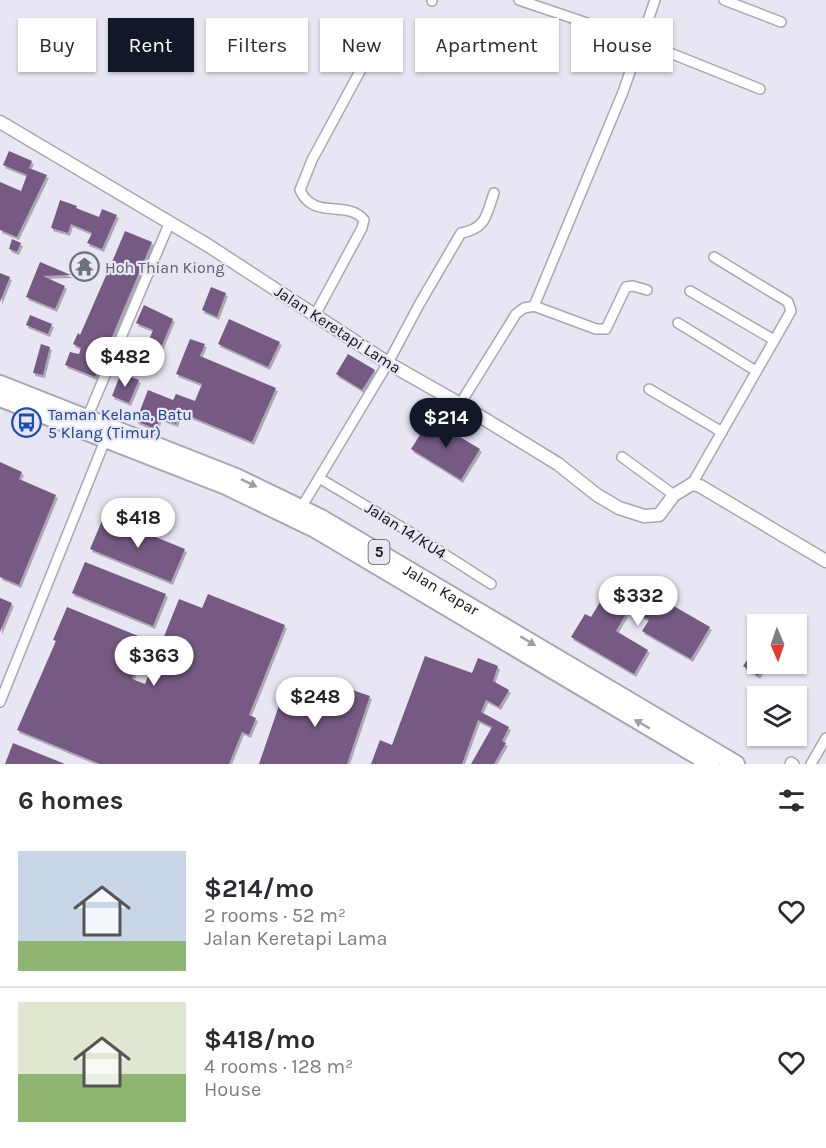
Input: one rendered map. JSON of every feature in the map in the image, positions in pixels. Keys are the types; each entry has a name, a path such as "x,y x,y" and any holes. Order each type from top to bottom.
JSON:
{"highway":[{"name":"Jalan Kapar","path":"0,384 236,477 301,508 736,764"},
{"name":"Jalan Kapar","path":"0,398 226,486 315,529 711,764"}],"street":[{"path":"519,0 572,18"},
{"path":"648,18 655,0"},
{"path":"724,0 781,21"},
{"path":"673,54 760,89"},
{"path":"315,315 362,228 364,220 351,211 324,208 308,203 300,190 312,160 360,72"},
{"path":"534,306 630,72"},
{"name":"Jalan Keretapi Lama","path":"0,122 219,253 388,363 558,464 597,495 619,508 644,516 659,515 674,495 692,484"},
{"path":"301,508 388,363 447,255 461,233 474,230 483,224 494,193"},
{"path":"87,418 169,224"},
{"path":"714,257 788,302 791,311 692,484 700,486 826,561"},
{"path":"460,404 516,314 524,308 534,306 596,328 606,329 626,287 633,286 647,290"},
{"path":"690,291 774,340"},
{"path":"678,323 756,370"},
{"path":"649,389 722,432"},
{"path":"0,702 106,438"},
{"path":"622,458 674,495"},
{"name":"Jalan 14/KU4","path":"319,478 491,584"},
{"path":"811,764 826,738"}],"building":[{"path":"9,151 32,161 29,168 47,175 17,237 0,230 0,182 21,191 27,175 3,165"},
{"path":"60,200 99,217 102,209 117,215 102,249 87,243 92,233 71,224 68,233 51,228"},
{"path":"125,231 152,242 95,377 65,365 70,352 79,354 81,348 73,344 78,333 80,335"},
{"path":"12,239 21,243 17,252 9,249"},
{"path":"93,256 93,274 75,275 75,257"},
{"path":"40,262 71,275 43,276 65,286 55,309 26,297"},
{"path":"0,273 10,277 0,302"},
{"path":"211,287 226,293 217,317 202,310"},
{"path":"144,305 173,319 155,362 142,357 153,330 136,323"},
{"path":"30,315 52,324 48,334 26,325"},
{"path":"229,319 280,342 268,367 218,344"},
{"path":"190,339 205,344 200,356 276,388 252,442 180,412 176,424 160,418 156,429 136,421 148,390 173,400 176,394 195,401 202,384 176,374"},
{"path":"41,344 50,347 43,375 33,373"},
{"path":"348,354 375,370 362,390 336,374"},
{"path":"121,373 139,380 129,403 112,396"},
{"path":"430,419 480,449 461,480 411,449"},
{"path":"0,462 22,472 19,479 56,495 19,585 0,577"},
{"path":"104,516 185,549 171,582 90,549"},
{"path":"85,562 166,594 153,626 72,593"},
{"path":"627,579 710,627 691,659 642,631 649,620 629,609 616,631 648,650 634,674 571,637 585,614 591,617 608,589 618,595"},
{"path":"208,594 285,625 249,715 256,718 249,735 242,732 229,764 100,764 17,730 56,641 53,640 67,607 148,640 132,679 145,684 179,599 202,608"},
{"path":"0,598 12,603 0,632"},
{"path":"425,656 472,673 478,658 498,666 493,681 509,690 499,707 486,700 481,712 509,727 502,741 506,743 494,764 471,764 492,727 478,720 462,764 371,764 380,740 392,745"},
{"path":"335,684 370,696 347,764 259,764 285,688 328,703"},
{"path":"13,743 65,764 5,764"}],"place":[{"name":"Hoh Thian Kiong","path":"84,267"},
{"name":"Taman Kelana, Batu 5 Klang (Timur)","path":"27,423"}]}
